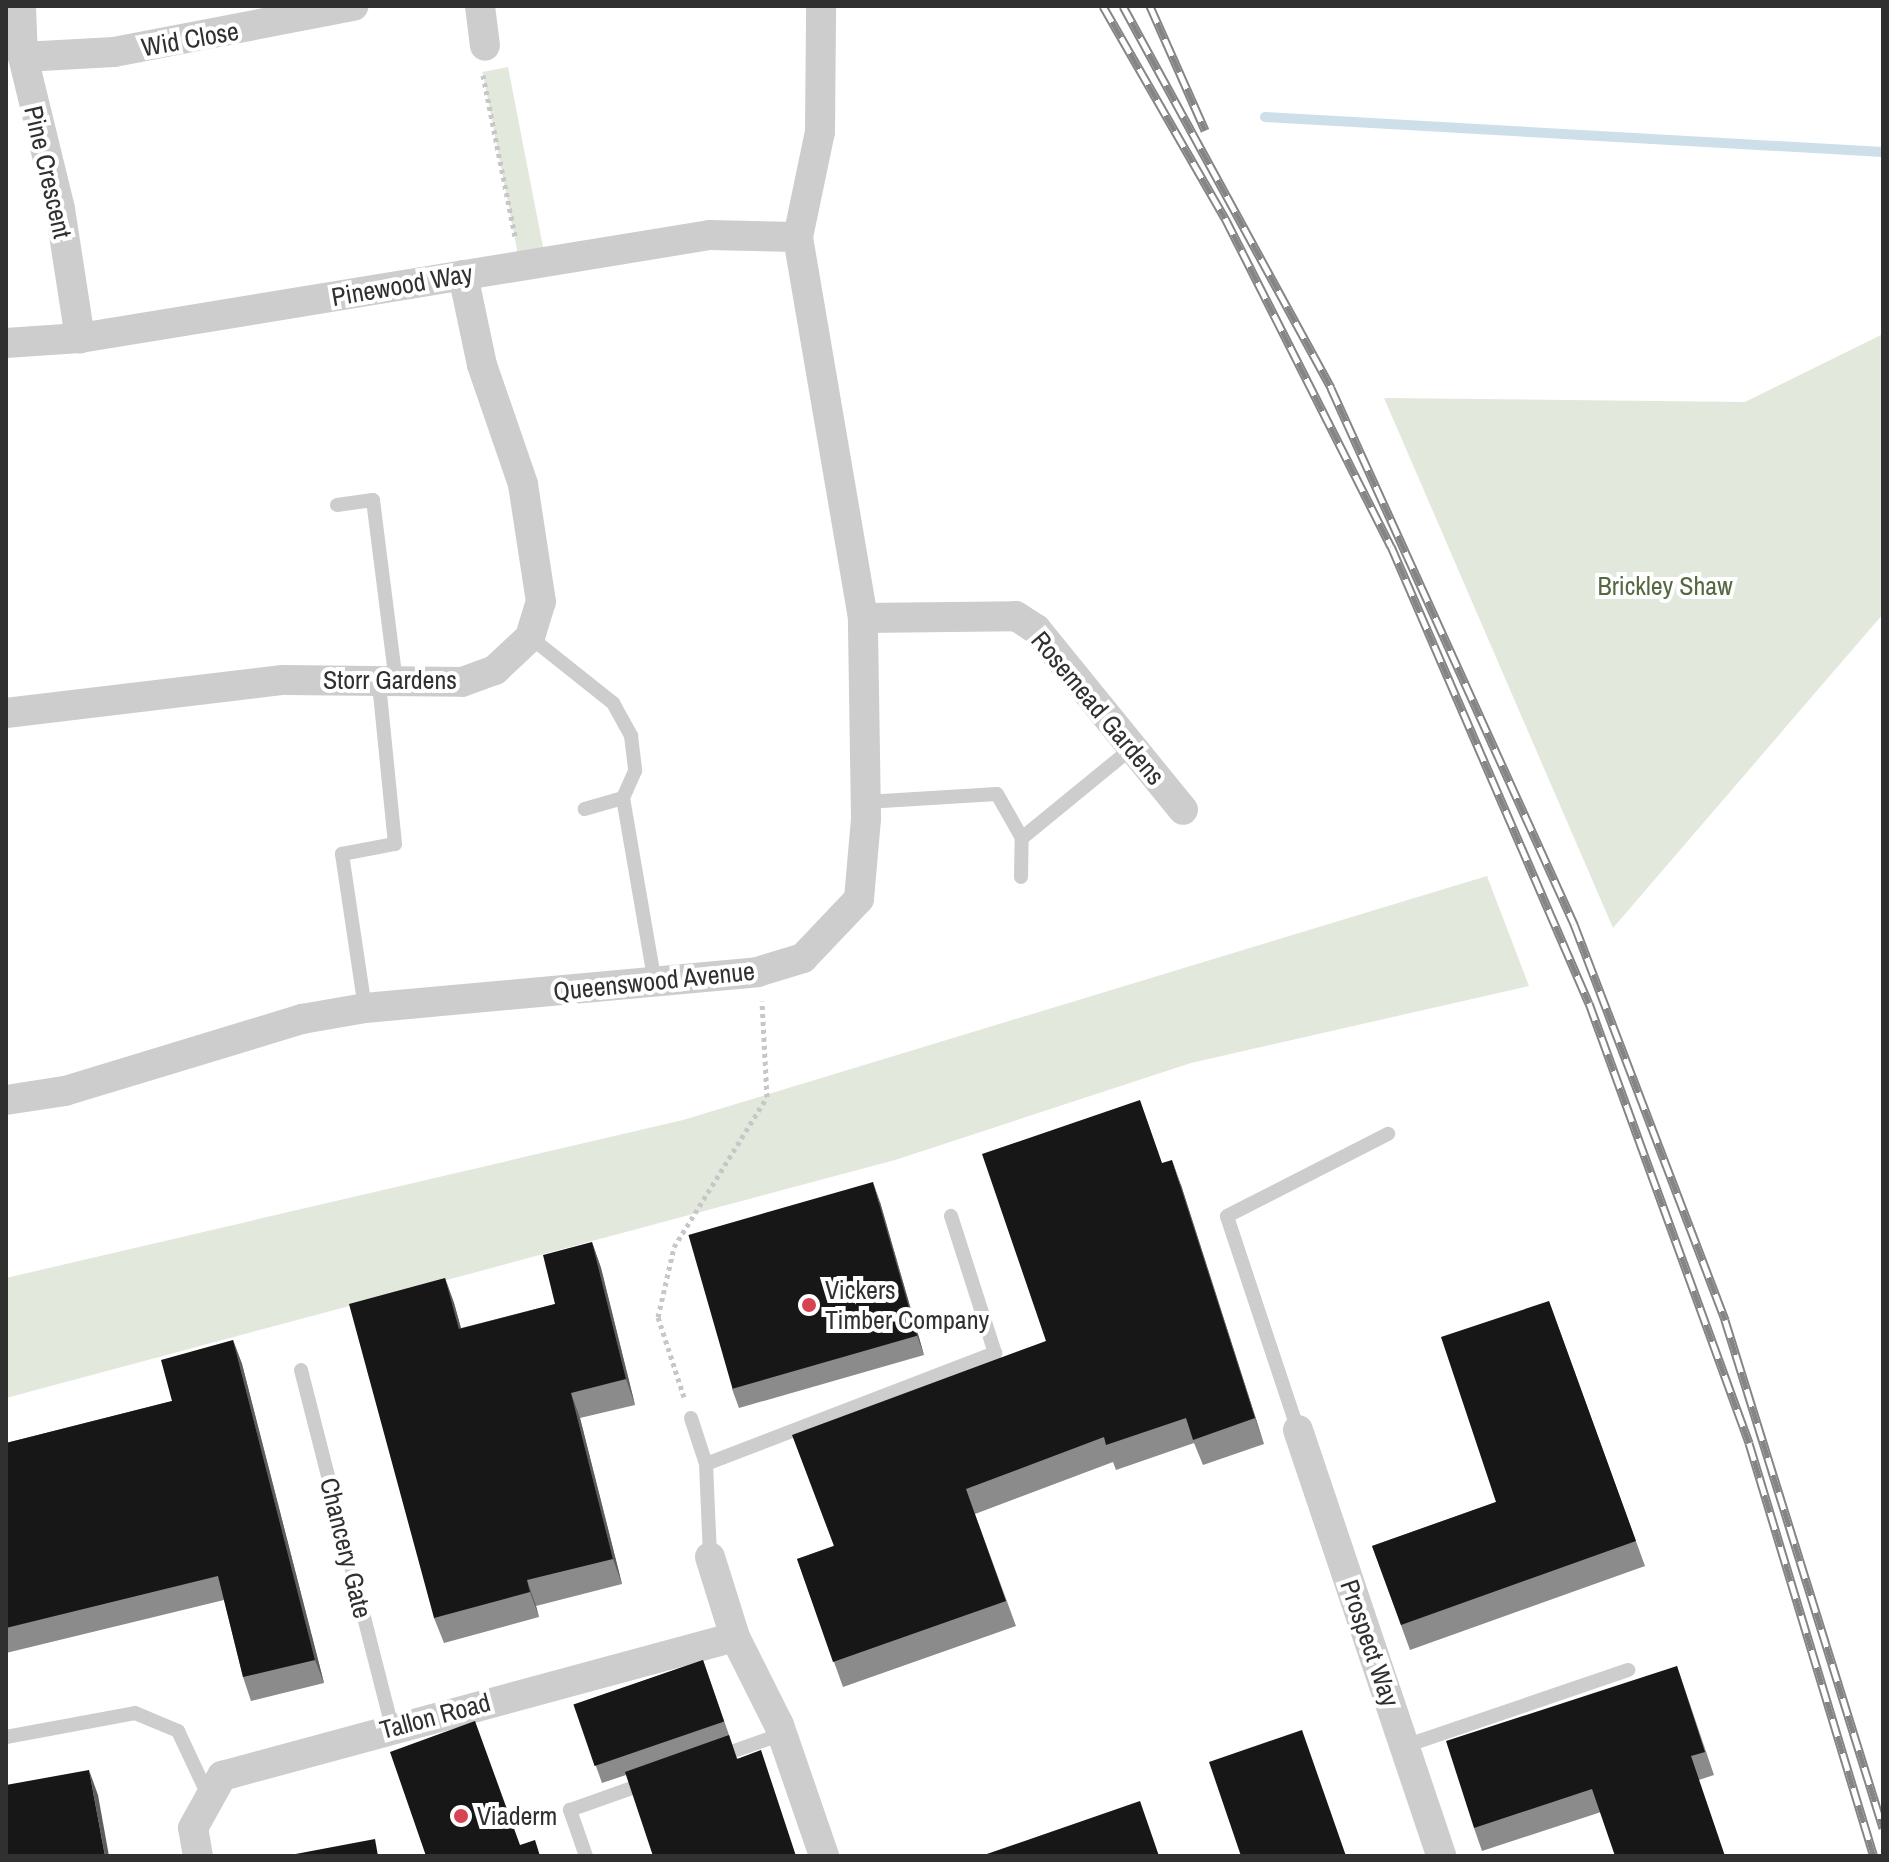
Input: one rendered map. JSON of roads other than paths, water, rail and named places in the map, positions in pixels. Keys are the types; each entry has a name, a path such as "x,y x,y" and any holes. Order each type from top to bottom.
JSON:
{"street":[{"name":"Pine Crescent","path":"21,6 23,57 80,338"},
{"path":"480,6 485,46"},
{"path":"798,237 820,132 821,6"},
{"name":"Wid Close","path":"23,57 114,52 345,7"},
{"name":"Pinewood Way","path":"6,343 80,338 521,263 710,235 798,237"},
{"name":"Queenswood Avenue","path":"6,1100 65,1091 302,1019 365,1008 655,985 757,972 803,958 859,899 866,802 863,618 798,237"},
{"path":"463,275 482,365 523,484 541,602 530,637"},
{"name":"Rosemead Gardens","path":"863,618 1016,616 1036,629 1183,810"},
{"name":"Storr Gardens","path":"6,713 283,680 462,682 495,670 530,637"},
{"name":"Prospect Way","path":"1298,1430 1441,1856"},
{"path":"710,1557 735,1637 782,1734 824,1856"},
{"name":"Tallon Road","path":"207,1793 222,1776 392,1726 735,1637"},
{"path":"198,1856 193,1828 207,1793"}],"lane":[{"path":"337,505 373,500 388,683 395,844 342,854 365,1008"},
{"path":"530,637 626,721 635,771 623,798 655,985"},
{"path":"1022,838 1132,748"},
{"path":"866,802 997,794 1022,838 1021,877"},
{"path":"585,809 623,798"},
{"path":"1298,1430 1227,1216 1388,1134"},
{"path":"706,1464 995,1353 951,1216"},
{"name":"Chancery Gate","path":"301,1370 392,1726"},
{"path":"691,1418 706,1464 710,1557"},
{"path":"1405,1746 1628,1670"},
{"path":"6,1737 135,1713 178,1731 207,1793"},
{"path":"697,1764 782,1734"},
{"path":"586,1856 570,1810 669,1775"}],"waterway":[{"path":"1265,117 1883,152"}],"railway":[{"path":"1103,6 1225,218 1391,546 1589,1003 1749,1443 1874,1856"},
{"path":"1123,6 1331,388 1574,924 1725,1320 1883,1828"},
{"path":"1150,6 1205,130"}],"place":[{"name":"Vickers Timber Company","path":"809,1305"},
{"name":"Viaderm","path":"461,1816"}],"park label":[{"name":"Brickley Shaw","path":"1665,586"}]}
